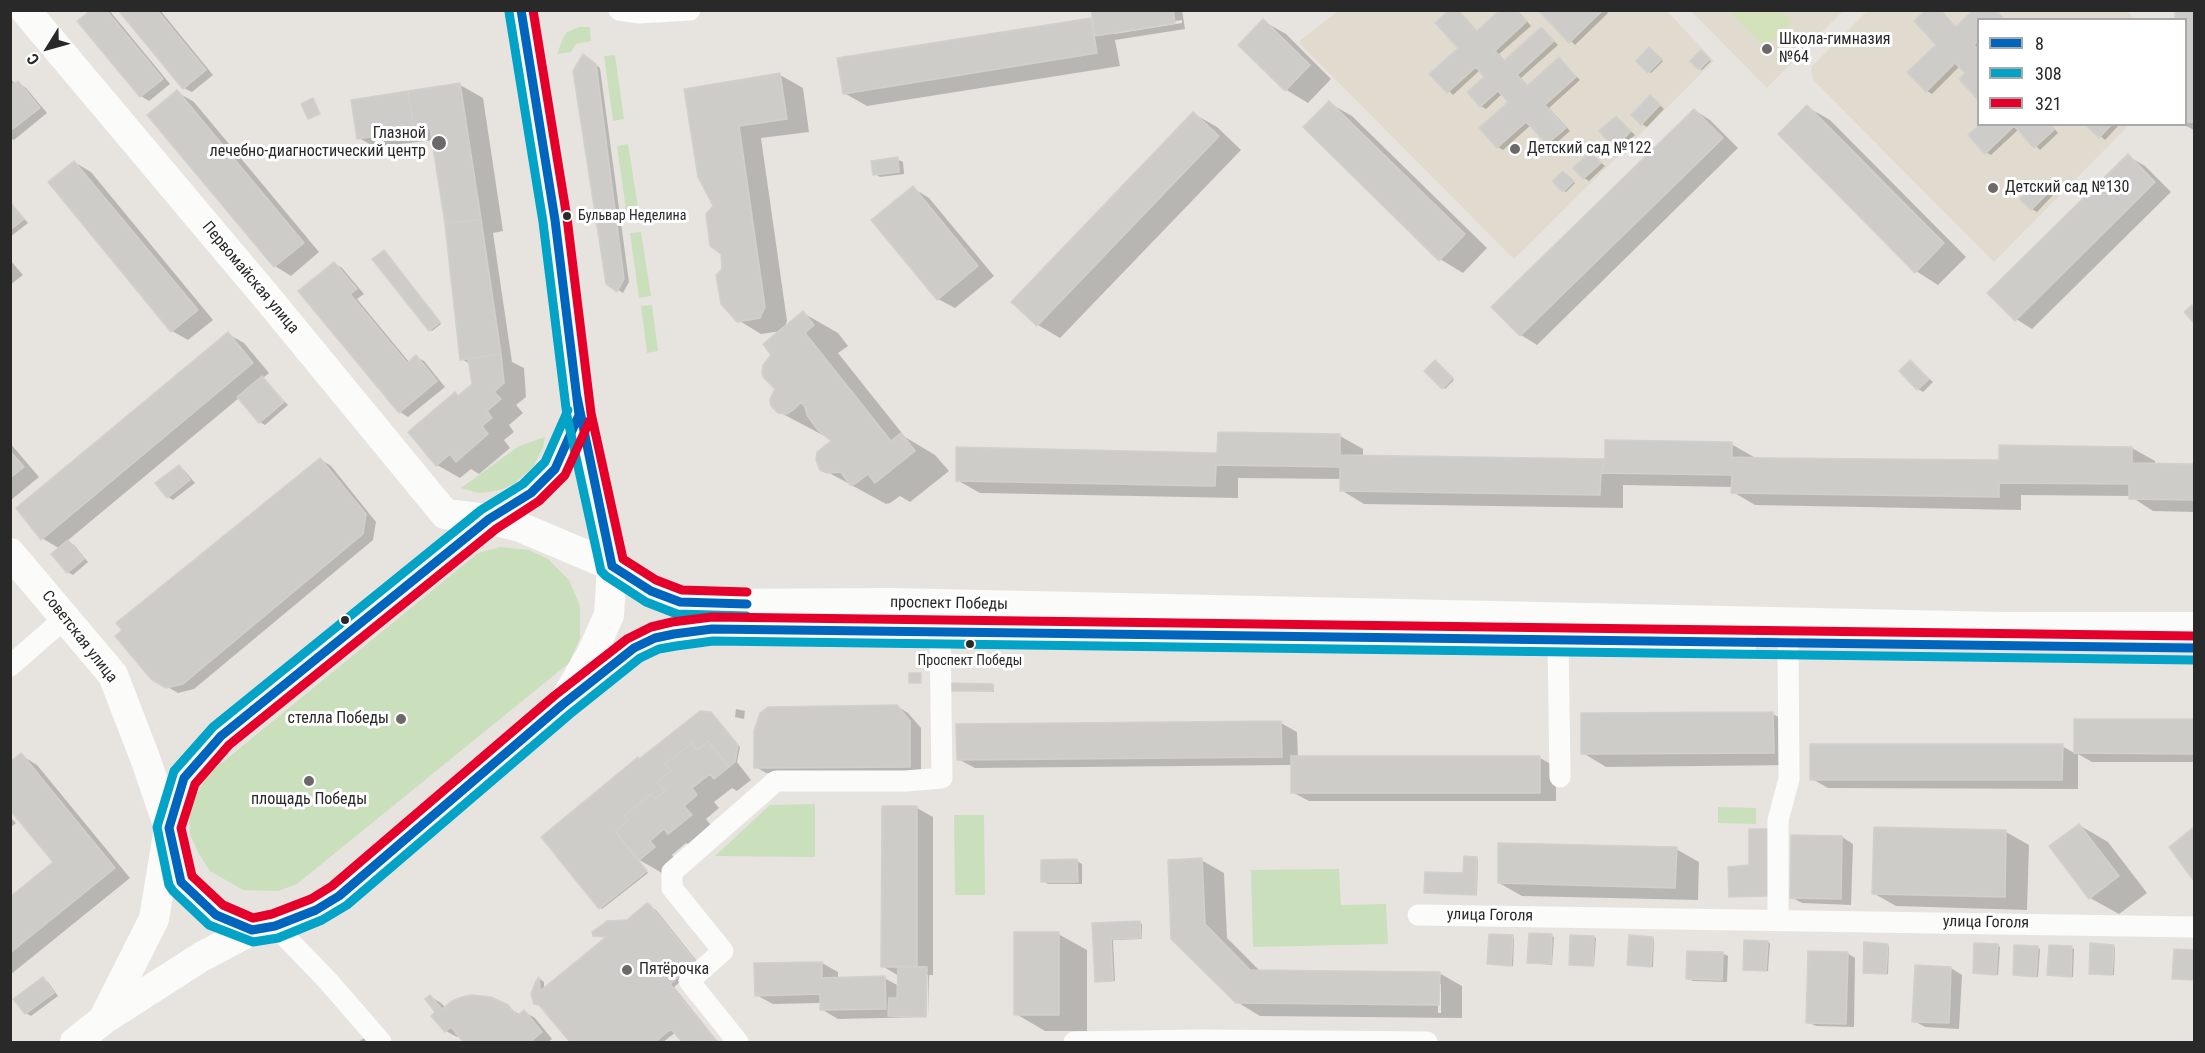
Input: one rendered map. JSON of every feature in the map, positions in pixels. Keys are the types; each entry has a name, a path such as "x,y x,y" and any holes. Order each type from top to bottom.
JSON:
{"main road":[{"name":"Первомайская улица","path":"25,10 445,514 489,519"},
{"path":"75,1042 103,1020 201,957 263,928 316,910 339,896 562,705 592,653 609,615 612,566 579,414 555,220 521,10"},
{"path":"103,1020 154,919 169,828 184,778 221,736 489,519 531,493 555,469 579,414"},
{"path":"489,519 520,527 612,566"},
{"name":"Советская улица","path":"10,553 113,675 169,828"},
{"name":"проспект Победы","path":"612,566 651,591 680,602 712,604 889,603 2001,627 2194,627"},
{"name":"проспект Победы","path":"562,705 634,648 655,638 712,629 2194,648"},
{"path":"169,828 181,882 216,915 263,928"}],"street":[{"path":"619,10 639,13 690,10"},
{"path":"10,666 65,618"},
{"path":"738,1042 689,981 723,951 672,888 672,872 776,781 906,781 942,778 940,632"},
{"path":"1558,639 1560,777"},
{"path":"1778,920 1778,820 1789,779 1788,642"},
{"name":"улица Гоголя","path":"1418,915 2194,927"},
{"path":"263,928 328,981 381,1042"},
{"path":"1074,1042 1426,1042"}],"shaded area":[{"name":"Детский сад №122","path":"1666,10 1714,61 1514,259 1298,42 1338,11"},
{"name":"Детский сад №130","path":"2127,10 2132,18 1977,18 1977,126 2128,126 1994,262 1813,80 1811,67 1867,11"},
{"name":"Школа-гимназия №64","path":"1691,11 1843,11 1767,88"}],"green space":[{"path":"1729,11 1782,11 1793,21 1766,48"},
{"path":"579,27 590,27 591,41 576,44 571,52 557,54 567,32"},
{"path":"615,55 624,119 613,121 604,56"},
{"path":"628,144 638,208 626,210 617,146"},
{"path":"641,232 651,296 639,298 630,233"},
{"path":"652,305 658,351 647,353 641,306"},
{"path":"545,437 543,448 533,467 515,483 503,489 479,493 461,488 519,446"},
{"path":"500,547 529,550 548,559 569,580 580,606 580,638 569,663 297,884 278,891 243,890 210,871 190,835 189,809 207,775 478,553"},
{"path":"815,804 815,857 715,856 770,805"},
{"path":"1718,807 1756,808 1756,824 1718,823"},
{"path":"954,815 984,815 985,895 955,895"},
{"path":"1339,869 1341,905 1386,904 1388,944 1253,947 1251,870"}],"building":[{"path":"91,10 106,10 163,79 140,97 77,21"},
{"path":"118,10 157,10 206,70 183,89"},
{"path":"1091,10 1173,10 1175,23 1095,36"},
{"path":"1449,10 1458,10 1477,31 1500,10 1516,10 1526,22 1495,51 1504,61 1541,27 1554,41 1517,75 1527,86 1559,57 1576,77 1545,105 1566,128 1547,144 1526,122 1497,148 1479,128 1508,102 1498,91 1480,107 1467,92 1484,77 1476,67 1447,93 1429,74 1458,48 1435,23"},
{"path":"1538,10 1603,10 1569,43"},
{"path":"1926,10 1940,10 1956,27 1973,10 1995,10 2002,18 1977,18 1977,42 1974,45 1977,48 1977,99 1959,79 1965,73 1955,63 1926,92 1907,72 1936,45 1914,21"},
{"path":"2175,10 2194,10 2194,122 2187,122 2187,18 2175,18"},
{"path":"1091,18 1097,53 843,94 837,58"},
{"path":"1263,19 1310,65 1285,91 1238,45"},
{"path":"1649,47 1662,59 1648,73 1636,61"},
{"path":"1701,50 1710,59 1699,70 1690,61"},
{"path":"583,54 596,64 624,279 617,292 606,284 573,71"},
{"path":"780,73 787,119 739,126 765,307 760,318 737,322 721,304 716,275 722,269 721,254 710,246 706,214 713,206 698,177 684,89"},
{"path":"18,81 40,108 10,131 10,82 13,85"},
{"path":"460,83 481,219 445,224 430,128 414,130 408,91"},
{"path":"177,90 304,243 274,267 147,115"},
{"path":"408,91 414,130 357,139 351,100"},
{"path":"1650,95 1660,105 1641,125 1631,115"},
{"path":"313,98 320,114 308,119 301,104"},
{"path":"1329,101 1465,234 1439,261 1303,127"},
{"path":"1807,105 1944,243 1915,273 1778,134"},
{"path":"1694,109 1723,138 1520,336 1491,307"},
{"path":"1193,112 1219,136 1037,326 1011,302"},
{"path":"1616,116 1631,131 1614,148 1599,131"},
{"path":"1978,126 2014,126 1985,154 1968,135"},
{"path":"2014,126 2051,126 2054,130 2034,148"},
{"path":"2087,126 2110,126 2099,138"},
{"path":"1590,152 1601,163 1583,179 1573,168"},
{"path":"2128,154 2155,182 2015,321 1987,293"},
{"path":"898,157 899,172 873,175 871,161"},
{"path":"74,161 198,310 171,332 48,182"},
{"path":"1563,171 1574,181 1563,192 1552,181"},
{"path":"2038,181 2049,192 2031,210 2020,199"},
{"path":"913,186 978,266 937,300 871,220"},
{"path":"10,202 24,219 10,230"},
{"path":"481,219 501,354 460,360 445,224"},
{"path":"384,250 440,322 429,331 372,259"},
{"path":"334,262 357,289 350,294 407,363 416,355 437,381 399,413 298,291"},
{"path":"2192,305 2194,307 2194,323 2184,312"},
{"path":"803,311 814,325 805,333 891,441 901,433 915,451 875,483 868,474 850,485 841,472 827,473 820,470 816,460 817,452 831,441 818,430 807,415 805,407 801,402 787,414 778,413 771,406 770,399 775,389 763,377 762,372 763,365 771,355 763,344"},
{"path":"228,332 253,363 41,540 16,508"},
{"path":"501,354 504,383 494,392 501,399 487,411 492,418 482,426 488,434 456,462 450,454 436,466 408,432 455,392 458,396 472,384 468,359"},
{"path":"1435,360 1453,378 1442,389 1424,371"},
{"path":"1910,360 1929,379 1917,390 1899,371"},
{"path":"262,376 284,402 259,423 237,397"},
{"path":"1218,432 1340,434 1340,455 1605,459 1601,473 1600,495 1340,491 1340,467 1216,465 1215,486 956,481 956,447 1217,453"},
{"path":"1605,440 1732,442 1732,457 1768,458 1999,460 1999,445 2132,447 2132,463 2194,464 2194,500 2129,499 2129,484 1999,483 1999,497 1731,493 1732,475 1601,473 1605,459"},
{"path":"10,451 24,467 10,478"},
{"path":"320,458 366,514 363,534 183,684 166,688 151,679 115,636 122,630 116,623"},
{"path":"179,465 190,480 167,498 155,483"},
{"path":"68,540 84,559 67,573 51,554"},
{"path":"909,673 921,673 921,683 909,683"},
{"path":"950,683 993,684 993,691 950,691"},
{"path":"897,705 910,721 910,767 754,768 754,731 760,713 768,707"},
{"path":"700,711 711,712 738,745 735,762 729,767 708,741 697,750 692,743 665,764 671,771 657,782 665,791 655,799 651,794 624,816 628,821 615,831 647,871 599,909 541,837 638,757 639,759"},
{"path":"1773,712 1774,753 1581,754 1581,713"},
{"path":"2074,719 2194,719 2194,754 2074,753"},
{"path":"1281,721 1282,757 957,760 956,724"},
{"path":"708,741 729,767 714,779 710,774 692,788 697,795 684,806 692,815 668,834 664,829 650,841 655,847 638,861 615,831 628,821 624,816 651,794 655,799 665,791 657,782 671,771 665,764 692,743 697,750"},
{"path":"1810,744 2063,744 2062,780 1810,780"},
{"path":"21,753 115,868 10,953 10,897 53,862 10,810 10,762"},
{"path":"1291,756 1540,756 1540,793 1291,793"},
{"path":"882,806 917,806 917,967 881,967"},
{"path":"2079,824 2119,876 2089,899 2049,846"},
{"path":"1874,827 2006,830 2005,897 1872,894"},
{"path":"2194,827 2194,881 2169,847"},
{"path":"1749,829 1767,829 1768,896 1729,897 1728,867 1749,865"},
{"path":"1791,835 1842,836 1841,899 1790,898"},
{"path":"1498,843 1677,847 1675,888 1498,883"},
{"path":"1464,856 1477,857 1476,895 1424,893 1425,872 1463,873"},
{"path":"1202,858 1205,924 1250,970 1440,972 1439,1005 1236,1003 1171,939 1168,860"},
{"path":"1077,859 1078,882 1041,882 1041,860"},
{"name":"Пятёрочка","path":"647,903 696,962 670,984 716,1041 682,1042 671,1029 655,1042 570,1042 539,1005 534,1004 531,994 536,981 539,977 540,991 606,937 593,936 592,932 607,921 627,920"},
{"path":"1140,921 1141,938 1111,939 1113,981 1095,982 1092,923"},
{"path":"1014,932 1059,932 1059,1015 1014,1015"},
{"path":"1529,933 1552,934 1551,964 1527,963"},
{"path":"1489,934 1513,935 1511,966 1487,964"},
{"path":"1570,935 1594,936 1593,966 1569,965"},
{"path":"1629,935 1653,937 1651,967 1627,965"},
{"path":"1744,940 1768,941 1766,971 1743,970"},
{"path":"1864,942 1888,944 1886,974 1863,973"},
{"path":"1974,943 1998,944 1996,975 1973,973"},
{"path":"2090,943 2114,945 2112,975 2089,974"},
{"path":"2014,945 2038,946 2036,977 2013,975"},
{"path":"2049,945 2072,946 2071,977 2047,975"},
{"path":"2174,949 2194,950 2194,980 2172,979"},
{"path":"1687,951 1723,952 1722,980 1686,979"},
{"path":"1808,951 1848,952 1846,1024 1806,1023"},
{"path":"822,962 822,978 885,976 886,1009 820,1010 820,994 755,996 754,963"},
{"path":"1915,965 1951,967 1949,1023 1912,1022"},
{"path":"898,966 927,967 926,1017 888,1016 889,998 897,998"},
{"path":"43,977 54,993 25,1014 13,999"},
{"path":"430,995 442,1009 462,997 472,995 491,997 508,1005 517,1016 524,1010 542,1032 530,1042 463,1042 451,1027 445,1032 431,1016 435,1012 425,999"}],"transit line":[{"name":"8","path":"521,10 555,220 579,415 555,469 531,493 489,519 221,736 184,778 169,828 181,882 216,915 252,930 275,926 316,910 339,896 562,705 634,648 655,638 674,634 712,629 2194,648"},
{"name":"321","path":"533,10 567,218 591,413 623,559 656,580 682,590 747,592"},
{"name":"308","path":"509,12 543,222 567,416 601,571 646,602 677,614 747,616"},
{"name":"8","path":"577,397 612,566 651,591 680,602 747,604"},
{"name":"308","path":"568,410 545,462 523,484 481,510 213,727 174,771 157,827 169,885 209,925 253,942 278,938 322,920 347,905 570,714 640,658 659,649 713,641 2194,660"},
{"name":"321","path":"590,420 565,475 539,501 496,529 229,745 195,784 181,828 192,876 223,905 253,918 272,914 311,899 332,886 554,696 627,639 651,627 672,622 712,617 2194,636"}],"place":[{"name":"Школа-гимназия №64","path":"1767,49"},
{"name":"Глазной лечебно-диагностический центр","path":"439,143"},
{"name":"Детский сад №122","path":"1515,149"},
{"name":"Детский сад №130","path":"1993,188"},
{"name":"Бульвар Неделина","path":"567,216"},
{"name":"Проспект Победы","path":"970,644"},
{"name":"стелла Победы","path":"401,719"},
{"name":"площадь Победы","path":"309,781"},
{"name":"Пятёрочка","path":"627,970"}]}
